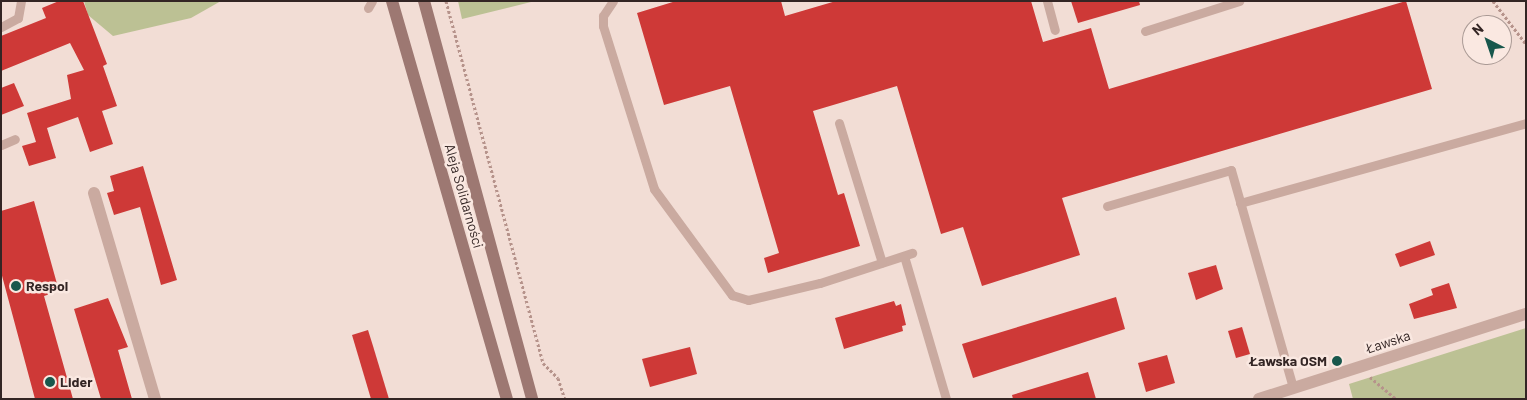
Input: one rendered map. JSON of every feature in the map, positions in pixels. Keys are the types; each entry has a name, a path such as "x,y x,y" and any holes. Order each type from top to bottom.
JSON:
{"main road":[{"name":"Aleja Solidarności","path":"392,1 507,399"},
{"name":"Aleja Solidarności","path":"424,1 532,399"}],"street":[{"path":"94,193 155,399"},
{"name":"Ławska","path":"1259,399 1526,314"}],"lane":[{"path":"1,27 18,18 21,1"},
{"path":"613,1 603,16 603,26 654,189 732,296 748,300 908,254 946,399"},
{"path":"1047,1 1055,30"},
{"path":"1145,31 1239,1"},
{"path":"839,123 882,263"},
{"path":"1240,203 1526,123"},
{"path":"1,145 16,139"},
{"path":"1107,206 1230,170 1293,388"}],"path":[{"path":"446,1 543,363 558,378 564,399"},
{"path":"1493,1 1526,44"},
{"path":"1365,365 1373,381 1396,399"}],"green space":[{"path":"84,1 221,1 191,18 113,36 88,15"},
{"path":"458,1 535,1 462,19"},
{"path":"1526,328 1526,399 1353,399 1349,384"}],"building":[{"path":"59,1 83,1 107,64 103,66 117,106 102,111 113,144 90,152 78,117 47,128 56,158 29,166 22,146 36,142 27,113 71,99 67,75 84,70 70,43 1,71 1,36 46,18 42,8"},
{"path":"676,1 781,1 785,16 836,1 1031,1 1043,42 1091,28 1109,89 1406,1 1432,89 1062,198 1080,255 982,286 963,227 941,234 897,86 813,111 838,195 844,193 860,246 768,273 764,258 779,253 730,86 664,105 637,13"},
{"path":"1071,1 1139,1 1140,5 1078,23"},
{"path":"14,83 24,106 1,115 1,88"},
{"path":"143,166 177,280 161,285 140,207 114,215 107,193 114,191 110,176"},
{"path":"34,201 59,291 44,296 73,399 35,399 1,272 1,211"},
{"path":"1430,241 1435,255 1400,267 1395,254"},
{"path":"1216,265 1223,289 1196,300 1188,273"},
{"path":"1449,283 1457,308 1414,319 1409,304 1433,295 1431,289"},
{"path":"1116,297 1125,329 973,378 962,344"},
{"path":"108,298 128,347 118,350 132,399 101,399 74,309"},
{"path":"894,301 896,306 901,304 906,325 902,326 903,331 844,349 835,318"},
{"path":"1242,327 1250,354 1236,358 1228,331"},
{"path":"368,330 389,399 371,399 352,335"},
{"path":"690,347 697,374 650,387 642,359"},
{"path":"1167,355 1175,383 1146,392 1138,363"},
{"path":"1088,372 1096,399 1013,399 1012,395"}],"place":[{"name":"Respol","path":"16,286"},
{"name":"Ławska OSM","path":"1337,361"},
{"name":"Lider","path":"50,382"}]}
